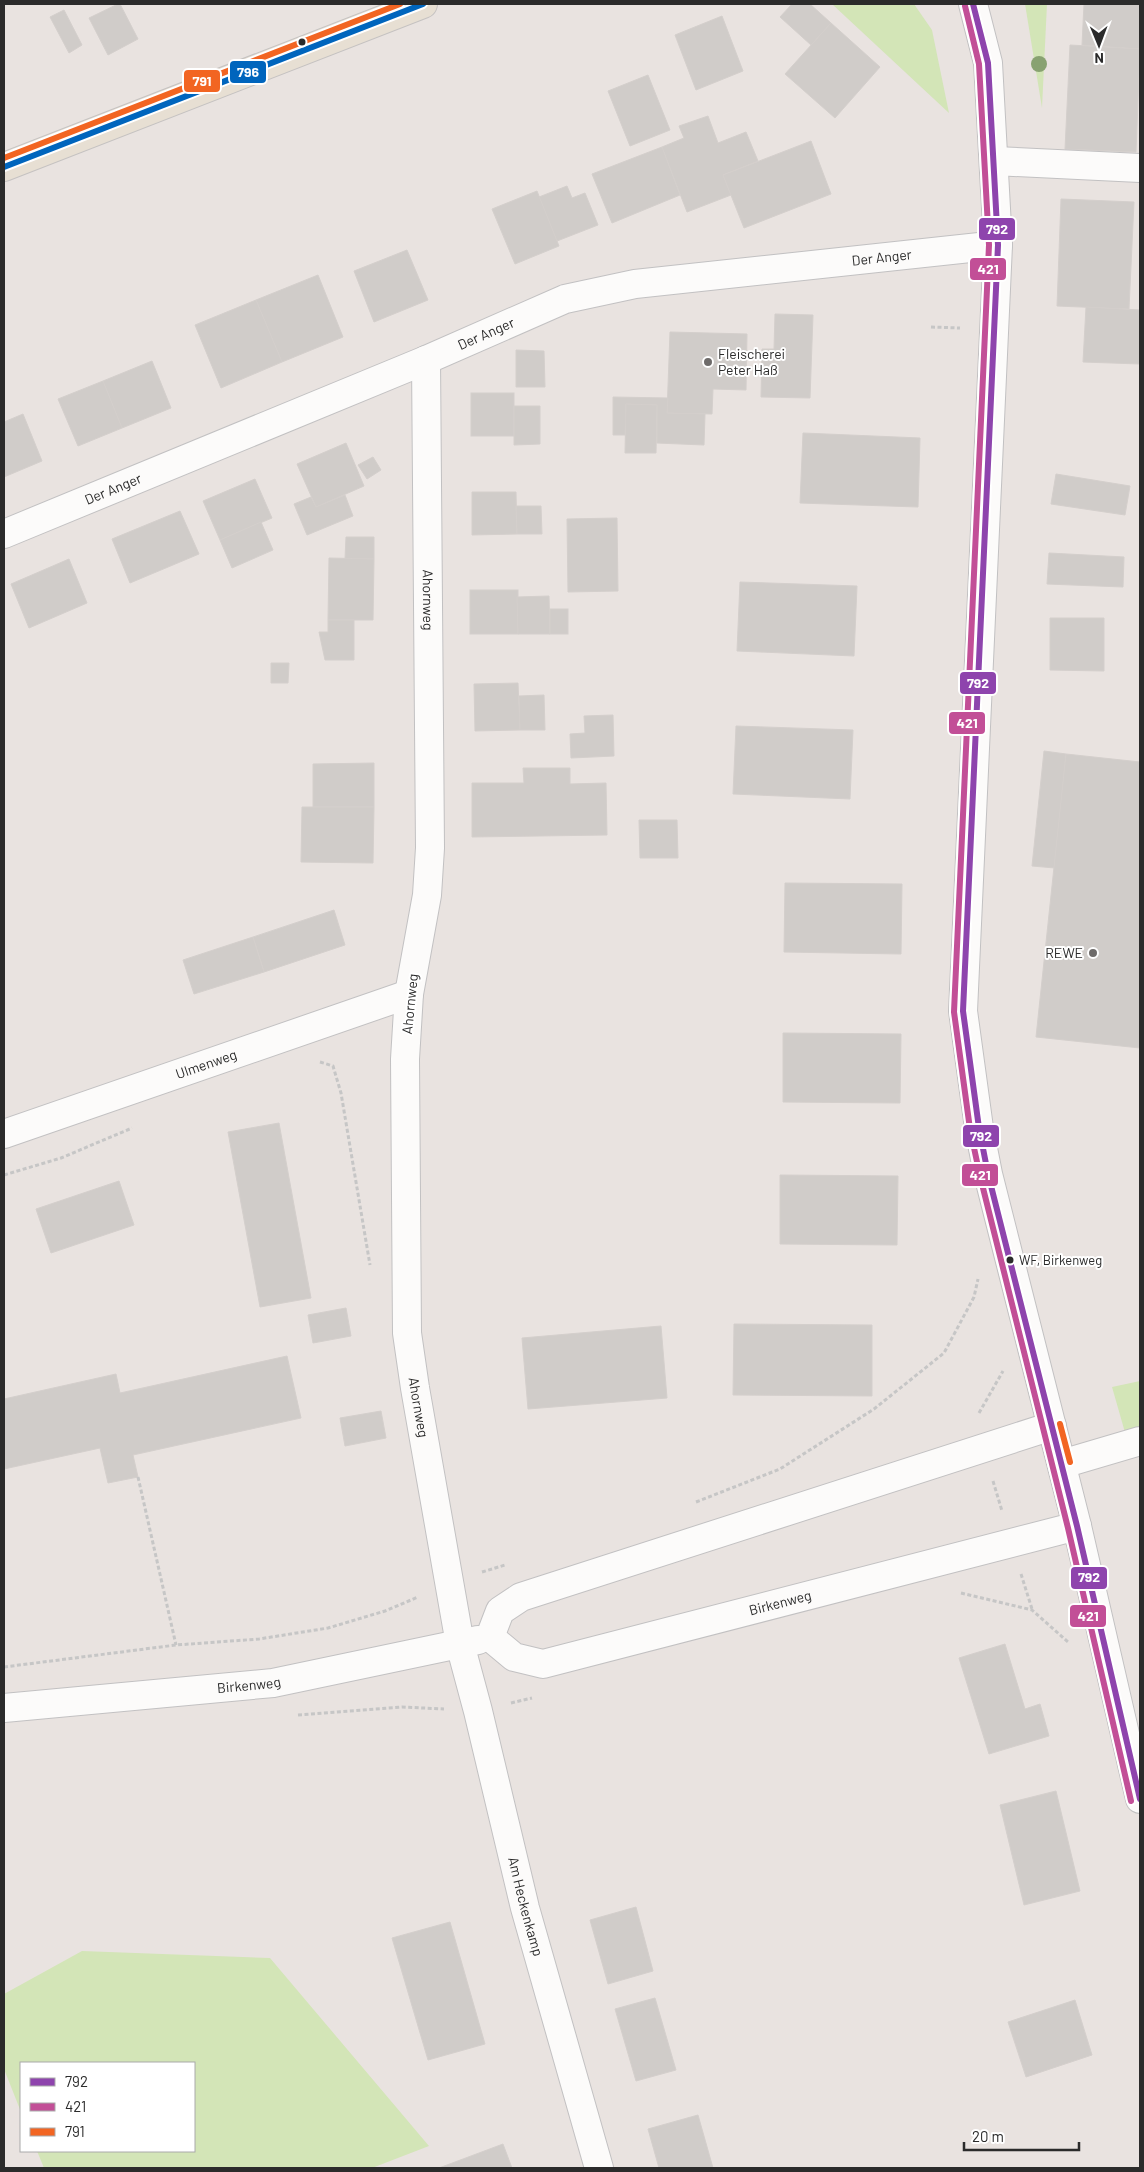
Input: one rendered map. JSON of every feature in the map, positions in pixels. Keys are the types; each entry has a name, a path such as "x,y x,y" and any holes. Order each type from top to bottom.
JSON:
{"main road":[{"path":"4,167 423,4"}],"street":[{"path":"973,4 988,63 995,161 998,245 963,1011 979,1128 988,1174 1062,1464 1140,1799"},
{"path":"995,161 1140,168"},
{"name":"Der Anger","path":"4,534 426,360 565,299 635,284 998,245"},
{"name":"Ahornweg","path":"426,360 430,848 427,895 409,994 405,1059 407,1333 460,1644"},
{"name":"Ulmenweg","path":"4,1134 409,994"},
{"path":"490,1637 500,1611 521,1597 1052,1426"},
{"path":"1062,1464 1140,1441"},
{"name":"Birkenweg","path":"4,1708 273,1683 490,1637 514,1657 543,1664 1077,1526"},
{"name":"Am Heckenkamp","path":"460,1644 525,1908 599,2168"}],"path":[{"path":"317,1061 333,1066 341,1094 371,1267"},
{"path":"4,1175 61,1158 134,1128"},
{"path":"690,1504 780,1468 874,1410 944,1353 974,1297 979,1272"},
{"path":"138,1477 176,1645"},
{"path":"4,1667 176,1645 259,1639 328,1628 385,1611 450,1583 506,1565"}],"green space":[{"path":"832,4 914,4 932,30 949,113"},
{"path":"1025,4 1047,4 1042,108"},
{"path":"1140,1381 1140,1431 1126,1436 1112,1387"},
{"path":"82,1951 270,1958 429,2146 372,2168 44,2168 37,2152 195,2152 195,2062 20,2062 20,2109 4,2069 4,1994"}],"building":[{"path":"120,4 138,39 108,55 89,18"},
{"path":"792,4 810,4 831,23 811,45 780,17"},
{"path":"1084,4 1140,4 1140,49 1082,45"},
{"path":"64,10 82,45 69,53 50,17"},
{"path":"722,16 743,71 696,90 675,35"},
{"path":"831,23 880,67 835,118 785,74"},
{"path":"1070,45 1140,49 1136,152 1065,149"},
{"path":"648,75 670,130 630,146 608,91"},
{"path":"708,116 718,143 746,132 758,161 723,175 731,195 687,212 662,147 684,138 679,126"},
{"path":"811,141 831,194 744,228 723,175"},
{"path":"662,147 680,195 612,223 592,174"},
{"path":"567,186 572,198 585,193 598,225 557,241 539,197"},
{"path":"537,191 559,246 515,264 492,209"},
{"path":"1061,199 1134,202 1129,309 1057,306"},
{"path":"407,250 428,300 374,322 354,271"},
{"path":"318,275 343,337 282,362 256,300"},
{"path":"256,300 282,362 221,388 195,325"},
{"path":"1086,307 1140,310 1140,364 1083,362"},
{"path":"775,314 813,315 810,398 761,397 762,349 774,349"},
{"name":"Fleischerei Peter Haß","path":"670,332 747,334 746,390 713,389 712,414 667,413"},
{"path":"516,350 544,351 545,387 516,387"},
{"path":"152,361 171,408 122,428 103,381"},
{"path":"103,381 122,428 78,446 58,399"},
{"path":"471,393 514,393 514,436 471,436"},
{"path":"613,397 668,398 667,413 705,414 704,445 657,443 657,405 626,404 625,435 613,435"},
{"path":"626,404 657,405 656,453 625,453"},
{"path":"514,406 540,406 540,444 514,445"},
{"path":"23,414 42,461 4,477 4,422"},
{"path":"803,433 920,438 918,507 800,503"},
{"path":"346,443 364,486 316,507 297,464"},
{"path":"373,457 381,470 367,479 358,465"},
{"path":"1056,474 1130,486 1125,515 1051,504"},
{"path":"255,479 272,518 220,540 203,501"},
{"path":"472,492 516,492 517,534 472,535"},
{"path":"345,495 353,516 307,535 294,504 311,497 316,507"},
{"path":"516,506 541,506 542,534 517,534"},
{"path":"180,511 199,554 130,583 112,539"},
{"path":"617,518 618,591 568,592 567,519"},
{"path":"261,522 273,550 232,568 220,540"},
{"path":"346,537 374,537 374,559 345,559"},
{"path":"1049,553 1124,557 1123,587 1047,584"},
{"path":"329,558 374,559 373,620 328,620"},
{"path":"69,559 87,603 29,628 11,584"},
{"path":"740,582 857,586 854,656 737,651"},
{"path":"470,590 518,590 518,634 470,634"},
{"path":"549,596 550,634 518,634 517,597"},
{"path":"550,609 568,609 568,634 550,634"},
{"path":"1050,618 1104,618 1104,671 1050,670"},
{"path":"328,620 354,620 354,660 325,660 319,632 328,632"},
{"path":"271,663 289,663 288,683 271,683"},
{"path":"518,683 520,730 475,731 474,684"},
{"path":"544,695 545,730 520,730 519,696"},
{"path":"613,715 614,756 571,758 570,734 585,733 584,716"},
{"path":"736,726 853,730 850,799 733,794"},
{"path":"1044,751 1066,754 1055,868 1032,866"},
{"name":"REWE","path":"1066,754 1140,762 1140,1048 1036,1037"},
{"path":"374,763 374,807 313,807 313,764"},
{"path":"523,768 570,768 570,784 606,783 607,835 472,837 472,783 524,783"},
{"path":"302,807 374,807 373,863 301,862"},
{"path":"639,820 677,820 678,858 640,858"},
{"path":"785,883 902,884 901,954 784,952"},
{"path":"334,910 345,945 264,972 253,937"},
{"path":"253,937 264,972 194,994 183,960"},
{"path":"783,1033 901,1034 900,1103 783,1102"},
{"path":"279,1123 311,1298 260,1307 228,1132"},
{"path":"780,1175 898,1176 897,1245 780,1244"},
{"path":"119,1181 134,1225 51,1253 36,1209"},
{"path":"346,1308 351,1336 313,1343 308,1315"},
{"path":"734,1324 872,1325 872,1396 733,1395"},
{"path":"661,1326 667,1398 528,1409 522,1338"},
{"path":"287,1356 301,1418 133,1455 138,1477 108,1483 100,1448 4,1469 4,1399 116,1374 120,1393"},
{"path":"381,1411 386,1438 345,1446 340,1418"},
{"path":"1005,1644 1025,1709 1040,1704 1049,1736 989,1754 959,1658"},
{"path":"1056,1791 1080,1891 1024,1905 1000,1805"},
{"path":"636,1907 653,1971 608,1984 590,1920"},
{"path":"450,1922 485,2044 428,2060 392,1938"},
{"path":"655,1998 676,2070 636,2081 615,2009"},
{"path":"1075,2000 1092,2055 1026,2077 1008,2022"},
{"path":"698,2115 713,2168 659,2168 648,2129"},
{"path":"503,2144 512,2168 439,2168"}],"transit line":[{"name":"791","path":"4,158 400,4"},
{"name":"796","path":"4,167 423,4"},
{"name":"792","path":"973,4 988,63 998,245 963,1011 979,1128 988,1174 1077,1526 1140,1799"},
{"name":"421","path":"965,6 979,64 989,245 954,1012 970,1129 980,1176 1068,1528 1131,1801"},
{"name":"791","path":"1060,1424 1070,1462"}],"place":[{"name":"Fleischerei Peter Haß","path":"708,362"},
{"name":"REWE","path":"1093,953"},
{"name":"WF, Birkenweg","path":"1010,1260"}]}
